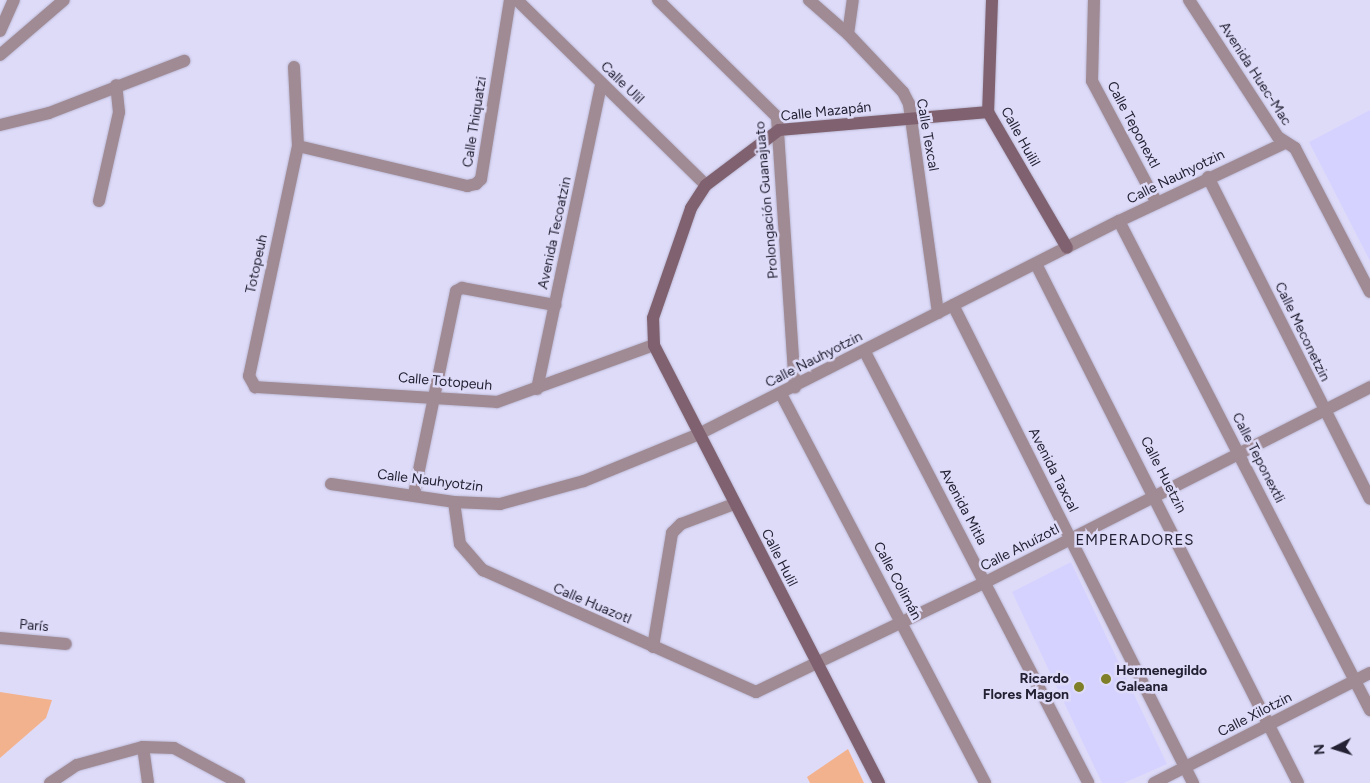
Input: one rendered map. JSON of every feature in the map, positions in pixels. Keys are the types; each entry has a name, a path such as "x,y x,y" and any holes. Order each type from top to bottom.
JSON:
{"street":[{"path":"0,32 14,0"},
{"path":"0,56 64,0"},
{"name":"Calle Thiquatzi","path":"298,146 467,186 476,184 481,179 510,0"},
{"name":"Calle Ulil","path":"518,0 706,186"},
{"name":"Prolongación Guanajuato","path":"658,0 769,104 779,130 795,387"},
{"name":"Calle Texcal","path":"809,0 848,34 903,92 910,118 938,314"},
{"path":"848,34 852,0"},
{"name":"Calle Huilil","path":"992,0 988,112 1067,248"},
{"name":"Calle Teponextl","path":"1094,0 1092,80 1157,203"},
{"name":"Avenida Huec-Mac","path":"1189,0 1285,143 1295,148 1370,292"},
{"path":"0,125 49,113 116,85 184,61"},
{"name":"Totopeuh","path":"255,387 249,376 298,146 294,67"},
{"name":"Avenida Tecoatzin","path":"538,389 601,84"},
{"path":"99,201 119,112 116,85"},
{"name":"Calle Mazapán","path":"654,346 653,318 683,222 706,186 779,130 988,112"},
{"name":"Calle Nauhyotzin","path":"331,484 414,494 454,502 516,502 584,481 699,434 865,352 1119,221 1285,143"},
{"name":"Calle Meconetzin","path":"1208,178 1370,500"},
{"name":"Calle Teponextli","path":"1119,221 1370,710"},
{"name":"Calle Huetzin","path":"1036,264 1157,496 1298,783"},
{"path":"414,494 458,289 555,306"},
{"name":"Avenida Taxcal","path":"953,305 1193,783"},
{"name":"Calle Totopeuh","path":"255,387 434,396 484,403 538,389 654,346"},
{"name":"Calle Hulil","path":"654,346 816,665 879,783"},
{"name":"Avenida Mitla","path":"865,352 986,582 1088,783"},
{"name":"Calle Ahuízotl","path":"761,690 986,582 1157,496 1323,408 1370,387"},
{"name":"Calle Colimán","path":"781,394 903,623 985,783"},
{"name":"Calle Huazotl","path":"454,502 460,544 483,570 746,690 761,690"},
{"path":"653,647 672,534 681,524 734,504"},
{"name":"París","path":"0,638 66,644"},
{"name":"Calle Xilotzin","path":"1154,783 1370,673"},
{"path":"143,747 148,783"},
{"path":"50,783 77,765 143,747 174,748 239,783"}],"shaded area":[{"path":"1370,110 1370,261 1309,142"},
{"path":"1071,562 1167,764 1124,783 1102,783 1012,592"},
{"path":"0,692 52,700 46,718 0,758"},
{"path":"848,749 864,783 810,783 807,777"}],"place":[{"name":"Hermenegildo Galeana","path":"1106,679"},
{"name":"Ricardo Flores Magon","path":"1079,687"}],"district":[{"name":"EMPERADORES","path":"1135,541"}]}
